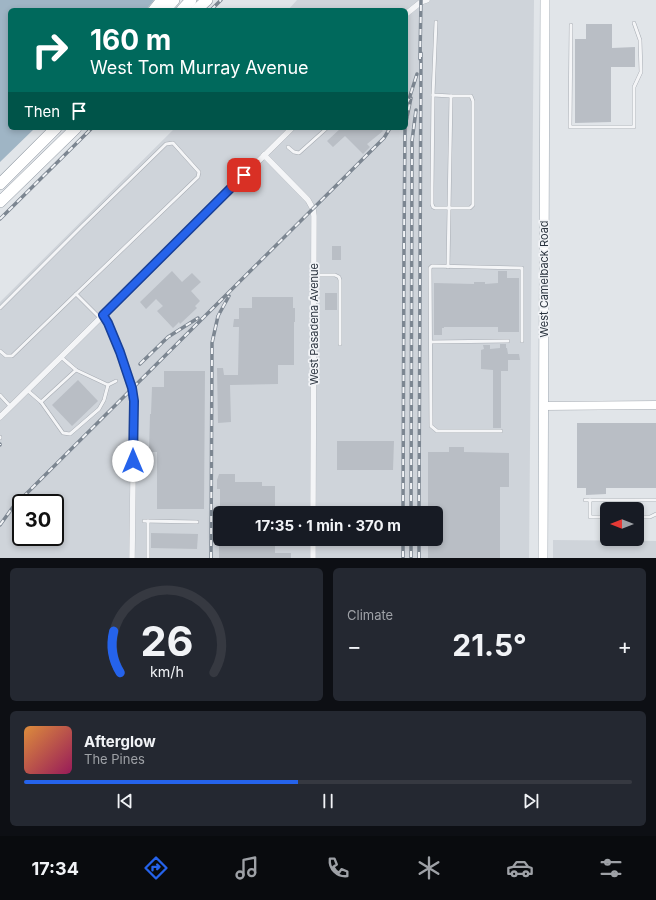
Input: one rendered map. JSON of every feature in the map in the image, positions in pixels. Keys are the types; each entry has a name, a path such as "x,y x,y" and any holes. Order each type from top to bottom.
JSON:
{"highway":[{"path":"156,8 162,0"},
{"path":"167,8 174,0"},
{"path":"184,8 191,0"},
{"path":"198,8 207,0"},
{"path":"0,184 54,130"},
{"path":"0,202 74,130"}],"main road":[{"name":"West Camelback Road","path":"543,558 545,0"}],"street":[{"path":"408,12 421,2 427,0"},
{"path":"0,417 290,130"},
{"name":"West Pasadena Avenue","path":"264,155 308,200 313,209 313,506"},
{"path":"102,316 108,323 120,352 132,388 134,401 132,558"},
{"path":"544,406 656,405"},
{"path":"313,546 313,558"}],"lane":[{"path":"433,95 470,96 473,101 473,206 470,208 435,208 432,204 433,95 436,22"},
{"path":"571,24 570,127 634,127 634,87 641,72 640,40 634,23"},
{"path":"448,267 451,96"},
{"path":"288,147 294,152 299,153 325,130"},
{"path":"0,308 166,144 173,143 199,172 198,177 12,356 6,356 0,351"},
{"path":"501,431 437,431 431,426 430,268 432,266 522,268 522,341"},
{"path":"314,275 335,275 339,277 340,344"},
{"path":"76,294 102,316"},
{"path":"431,342 508,341"},
{"path":"61,357 76,370 108,385"},
{"path":"41,402 76,370"},
{"path":"27,390 41,402 63,433 70,434 99,409 104,400 108,385 116,381"},
{"path":"0,395 11,407"},
{"path":"585,500 656,500"},
{"path":"590,500 590,517 600,517"},
{"path":"644,517 650,517 656,514"},
{"path":"148,558 146,521 196,522"}],"shaded area":[{"path":"297,0 534,0 529,558 0,558 0,302 173,130 408,130 408,8 290,8"},
{"path":"553,540 600,540 600,546 644,546 644,541 656,541 656,558 553,558"}],"water":[{"path":"0,0 154,0 148,8 8,8 8,130 33,130 0,162"}],"building":[{"path":"586,24 612,24 612,48 635,47 635,67 611,67 611,122 575,123 575,39 586,39"},
{"path":"339,130 383,131 367,144 370,147 363,154 345,136 333,147 327,141"},
{"path":"332,246 341,246 341,260 332,260"},
{"path":"172,271 182,282 192,273 201,282 191,291 200,301 195,306 197,308 180,324 179,322 173,328 157,311 163,306 156,299 146,309 140,302"},
{"path":"498,271 507,271 507,278 519,278 519,332 498,332 498,327 444,327 442,328 442,335 434,335 434,283 498,283"},
{"path":"325,293 337,293 337,310 325,310"},
{"path":"252,297 293,297 293,308 295,308 294,365 278,365 278,384 230,385 231,422 218,423 217,368 223,368 224,375 238,375 239,327 233,327 234,319 239,319 239,308 252,308"},
{"path":"500,344 506,344 508,354 519,354 520,360 508,360 508,371 501,371 501,428 493,428 493,370 481,369 481,350 484,349 483,345 490,345 490,349 500,348"},
{"path":"164,371 205,371 204,509 157,509 157,452 149,452 150,414 152,387 164,387"},
{"path":"78,380 98,401 72,426 52,405"},
{"path":"577,423 656,423 656,488 606,488 606,494 586,495 586,488 577,488"},
{"path":"337,441 394,441 393,470 337,470"},
{"path":"449,447 464,447 464,452 509,453 509,487 500,487 500,558 428,558 428,546 443,546 443,506 428,506 428,452 449,452"},
{"path":"219,474 235,474 235,482 262,482 262,486 275,486 275,506 220,506 220,489 217,489"},
{"path":"151,533 198,534 197,549 151,548"},
{"path":"219,546 275,546 275,553 291,553 291,558 219,558"}],"railway":[{"path":"213,8 221,0"},
{"path":"420,59 421,0"},
{"path":"419,506 421,53"},
{"path":"408,101 417,74"},
{"path":"408,112 411,98"},
{"path":"411,506 412,141 416,110"},
{"path":"0,219 90,130"},
{"path":"0,525 13,507 384,138 389,130"},
{"path":"403,506 405,130"},
{"path":"211,558 212,343 218,316 229,296"},
{"path":"140,364 168,337 198,318"},
{"path":"403,546 403,558"},
{"path":"411,546 411,558"},
{"path":"419,546 419,558"}],"route":[{"path":"133,461 134,401 132,388 120,352 108,323 103,315 244,175"}]}
